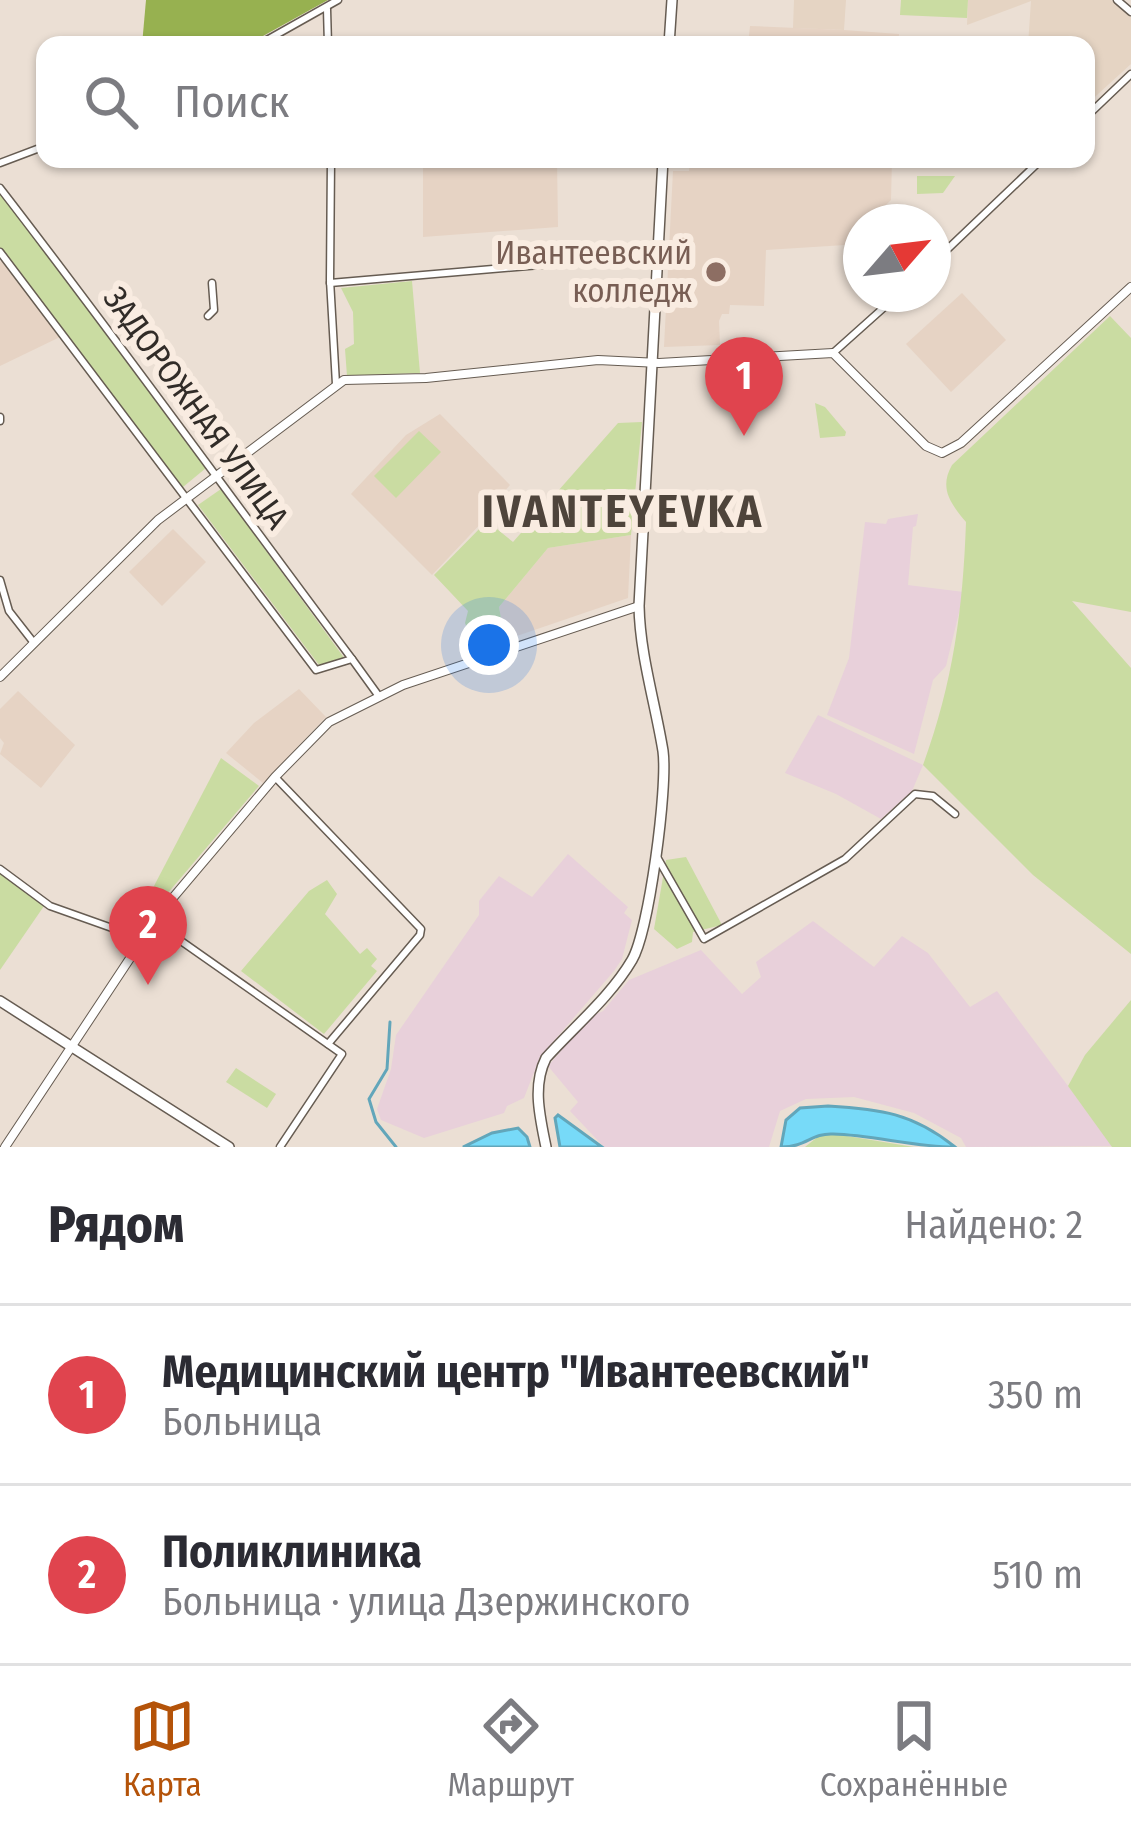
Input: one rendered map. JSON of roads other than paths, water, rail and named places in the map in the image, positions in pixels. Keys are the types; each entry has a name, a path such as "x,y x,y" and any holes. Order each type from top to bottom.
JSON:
{"main road":[{"path":"670,36 672,0"},
{"path":"546,1147 538,1106 540,1070 632,959 641,935 665,770 642,648 639,606 662,168"},
{"path":"0,1001 229,1147"}],"street":[{"path":"275,36 338,0"},
{"path":"1117,0 1131,12"},
{"path":"327,9 328,36"},
{"path":"1095,108 1131,74"},
{"path":"0,164 36,150"},
{"path":"331,168 330,283 336,384"},
{"path":"951,245 1032,168"},
{"name":"ЗАДОРОЖНАЯ УЛИЦА","path":"0,188 139,368 378,694"},
{"name":"ЗАДОРОЖНАЯ УЛИЦА","path":"0,252 316,670 352,659"},
{"path":"330,283 656,255"},
{"path":"208,316 214,310 212,283"},
{"path":"833,353 926,446 942,453 961,443 1131,287"},
{"path":"0,677 152,526 344,380 426,378 577,361 833,353 879,312"},
{"path":"0,580 9,611 34,643"},
{"path":"5,1147 154,922 274,777 329,722 378,694 639,606"},
{"path":"274,777 421,928 328,1044"},
{"path":"654,855 662,861 704,939 845,859 915,794 933,796 955,814"},
{"path":"0,869 50,906 143,939"},
{"path":"154,922 342,1054 280,1147"}],"water":[{"path":"828,1106 895,1115 955,1147 833,1134 781,1147 786,1120 800,1108"},
{"path":"558,1115 602,1147 560,1147"},
{"path":"518,1128 530,1147 463,1147 492,1133"}],"waterway":[{"path":"390,1022 387,1069 369,1099 376,1122 396,1147"}],"place":[{"name":"Ивантеевский колледж","path":"716,272"},
{"name":"Медицинский центр \"Ивантеевский\"","path":"744,436"},
{"name":"Поликлиника","path":"148,985"}],"district":[{"name":"IVANTEYEVKA","path":"623,512"}]}
